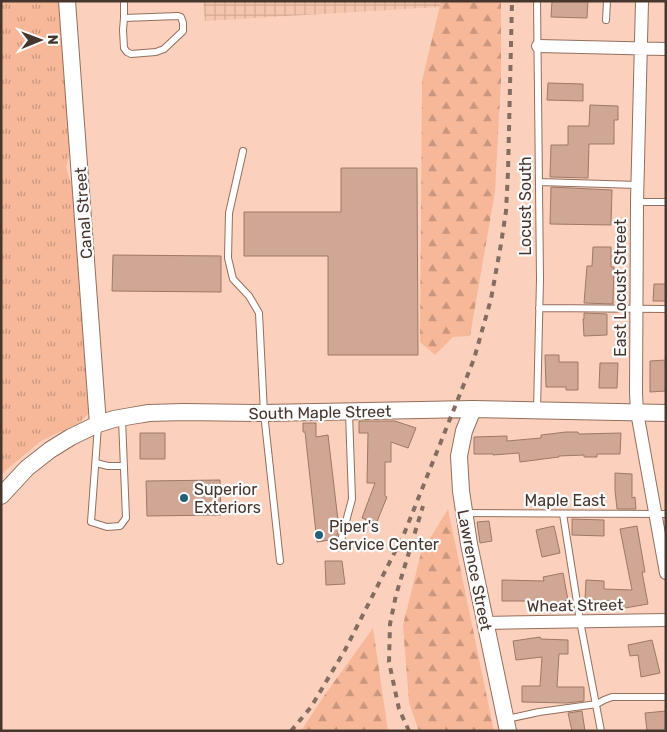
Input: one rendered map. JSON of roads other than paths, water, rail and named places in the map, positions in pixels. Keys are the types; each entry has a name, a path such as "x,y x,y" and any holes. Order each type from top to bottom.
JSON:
{"street":[{"name":"Canal Street","path":"67,1 98,424"},
{"name":"East Locust Street","path":"642,1 637,202 636,389 637,412 661,513 666,573"},
{"path":"538,46 666,49"},
{"name":"South Maple Street","path":"1,496 27,468 71,437 98,424 149,414 473,409 666,413"},
{"name":"Lawrence Street","path":"473,409 464,431 459,456 461,491 485,623 507,725"},
{"name":"Wheat Street","path":"485,623 666,620"}],"lane":[{"path":"124,1 123,30 124,48 127,52 131,54 156,52 164,49 183,31 183,23 181,17 178,16 124,18"},
{"name":"Locust South","path":"537,410 539,308 538,1"},
{"path":"606,20 607,1"},
{"path":"243,152 229,213 228,258 233,279 249,296 259,313 264,413 280,561"},
{"path":"539,182 638,185"},
{"path":"637,202 666,202"},
{"path":"539,308 666,309"},
{"path":"340,544 352,499 349,412"},
{"path":"98,424 91,522 107,527 120,526 126,518 122,418"},
{"path":"96,463 108,466 124,466"},
{"name":"Maple East","path":"464,513 661,513"},
{"path":"563,514 580,621 601,731"},
{"path":"507,725 539,712 597,704 612,698 666,697"}],"railway":[{"path":"291,731 311,707 345,650 404,534 474,359 491,299 506,211 512,1"},
{"path":"409,731 399,709 389,662 390,624 396,595 423,506"}],"place":[{"name":"Superior Exteriors","path":"184,498"},
{"name":"Piper's Service Center","path":"319,535"}]}
